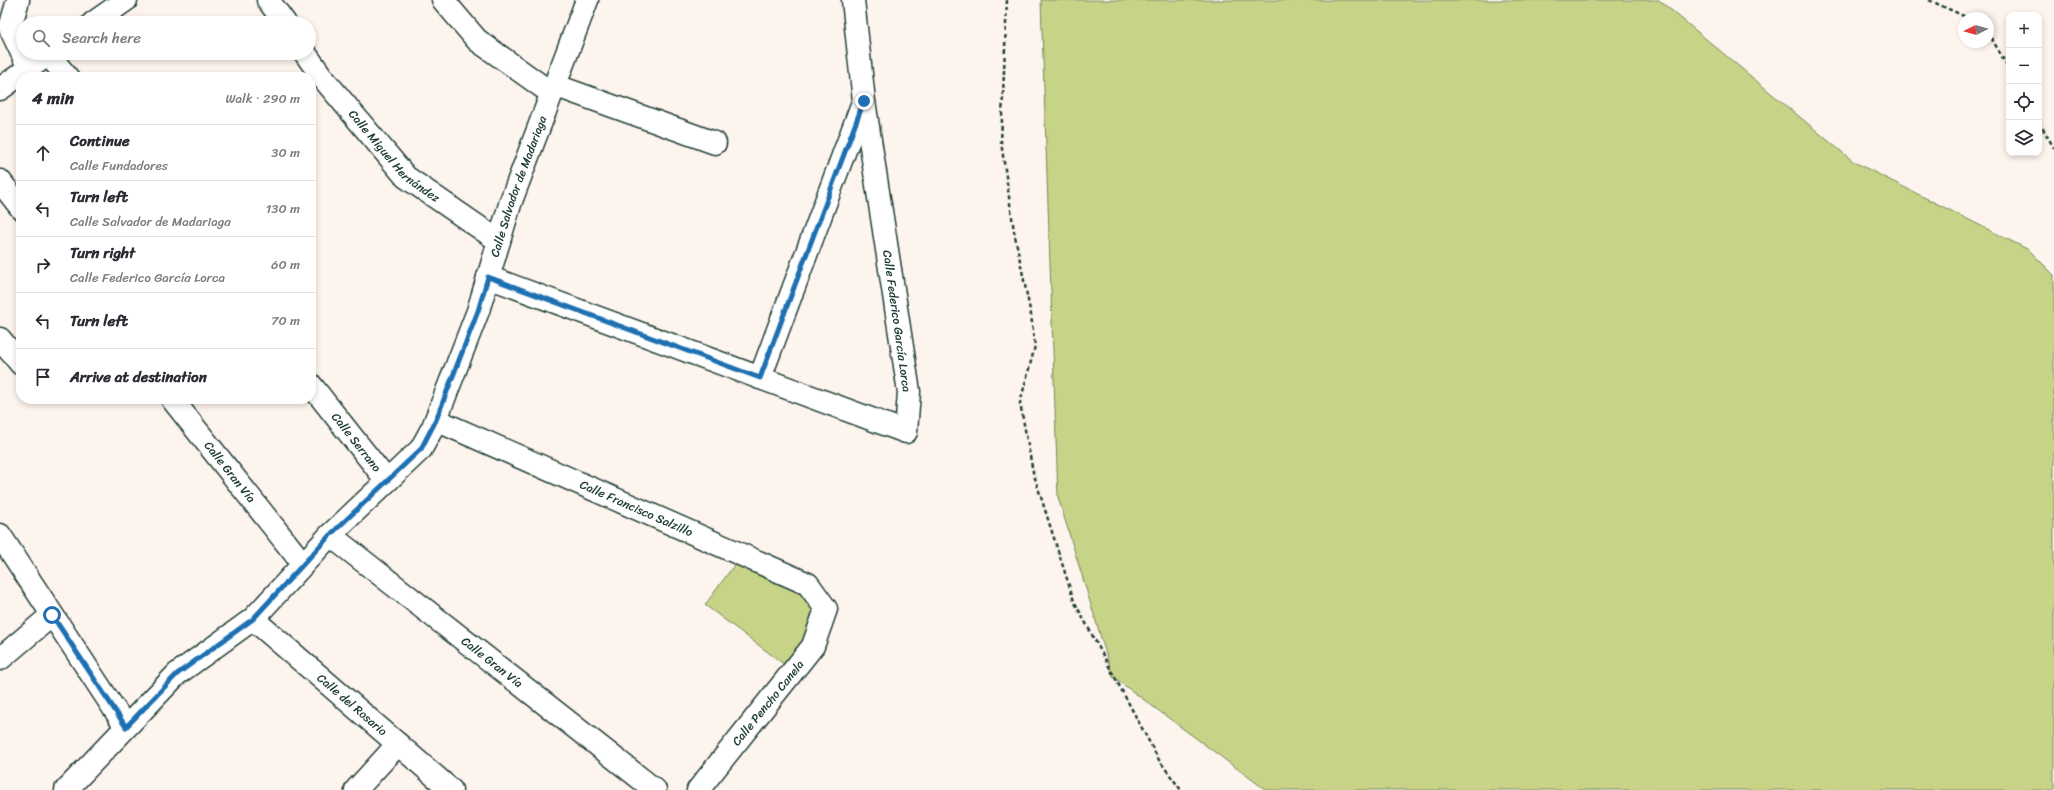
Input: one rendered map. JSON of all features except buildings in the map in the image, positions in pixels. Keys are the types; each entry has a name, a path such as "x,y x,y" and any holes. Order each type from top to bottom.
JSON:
{"street":[{"path":"16,41 10,28 18,0"},
{"path":"103,16 126,0"},
{"path":"268,0 279,16"},
{"path":"443,0 477,40 552,89 715,143"},
{"name":"Calle Salvador de Madariaga","path":"66,790 177,674 253,619 330,535 421,449 436,420 478,311 510,201 587,0"},
{"path":"760,378 864,101 853,0"},
{"path":"24,60 28,68"},
{"path":"23,72 39,60"},
{"path":"54,60 63,72"},
{"name":"Calle Miguel Hernández","path":"311,60 322,77 406,178 498,241"},
{"path":"0,89 16,77"},
{"name":"Calle Federico García Lorca","path":"488,277 906,432 909,392 864,101"},
{"path":"0,181 16,202"},
{"path":"0,339 16,358"},
{"name":"Calle Serrano","path":"316,391 387,481"},
{"name":"Calle Gran Vía","path":"176,404 303,564"},
{"name":"Calle Francisco Salzillo","path":"436,420 808,584 826,609"},
{"path":"0,535 126,727"},
{"name":"Calle Gran Vía","path":"330,535 655,790"},
{"name":"Calle Pencho Canela","path":"698,790 813,646 826,609"},
{"path":"0,659 52,615"},
{"name":"Calle del Rosario","path":"253,619 451,790"},
{"path":"356,790 398,744"}],"path":[{"path":"1007,0 1001,142 1014,231 1031,315 1035,346 1020,403 1033,472 1074,601 1159,760 1181,790"},
{"path":"1929,0 1958,13"},
{"path":"1994,43 2006,64"},
{"path":"2042,127 2054,148"}],"green space":[{"path":"1041,0 1659,0 1854,162 2029,250 2054,275 2054,790 1266,790 1113,677 1058,497"},
{"path":"737,561 808,584 826,609 793,671 705,605"}],"route":[{"path":"52,615 126,727 177,674 253,619 330,535 421,449 436,420 478,311 488,277 760,378 864,101"}]}
